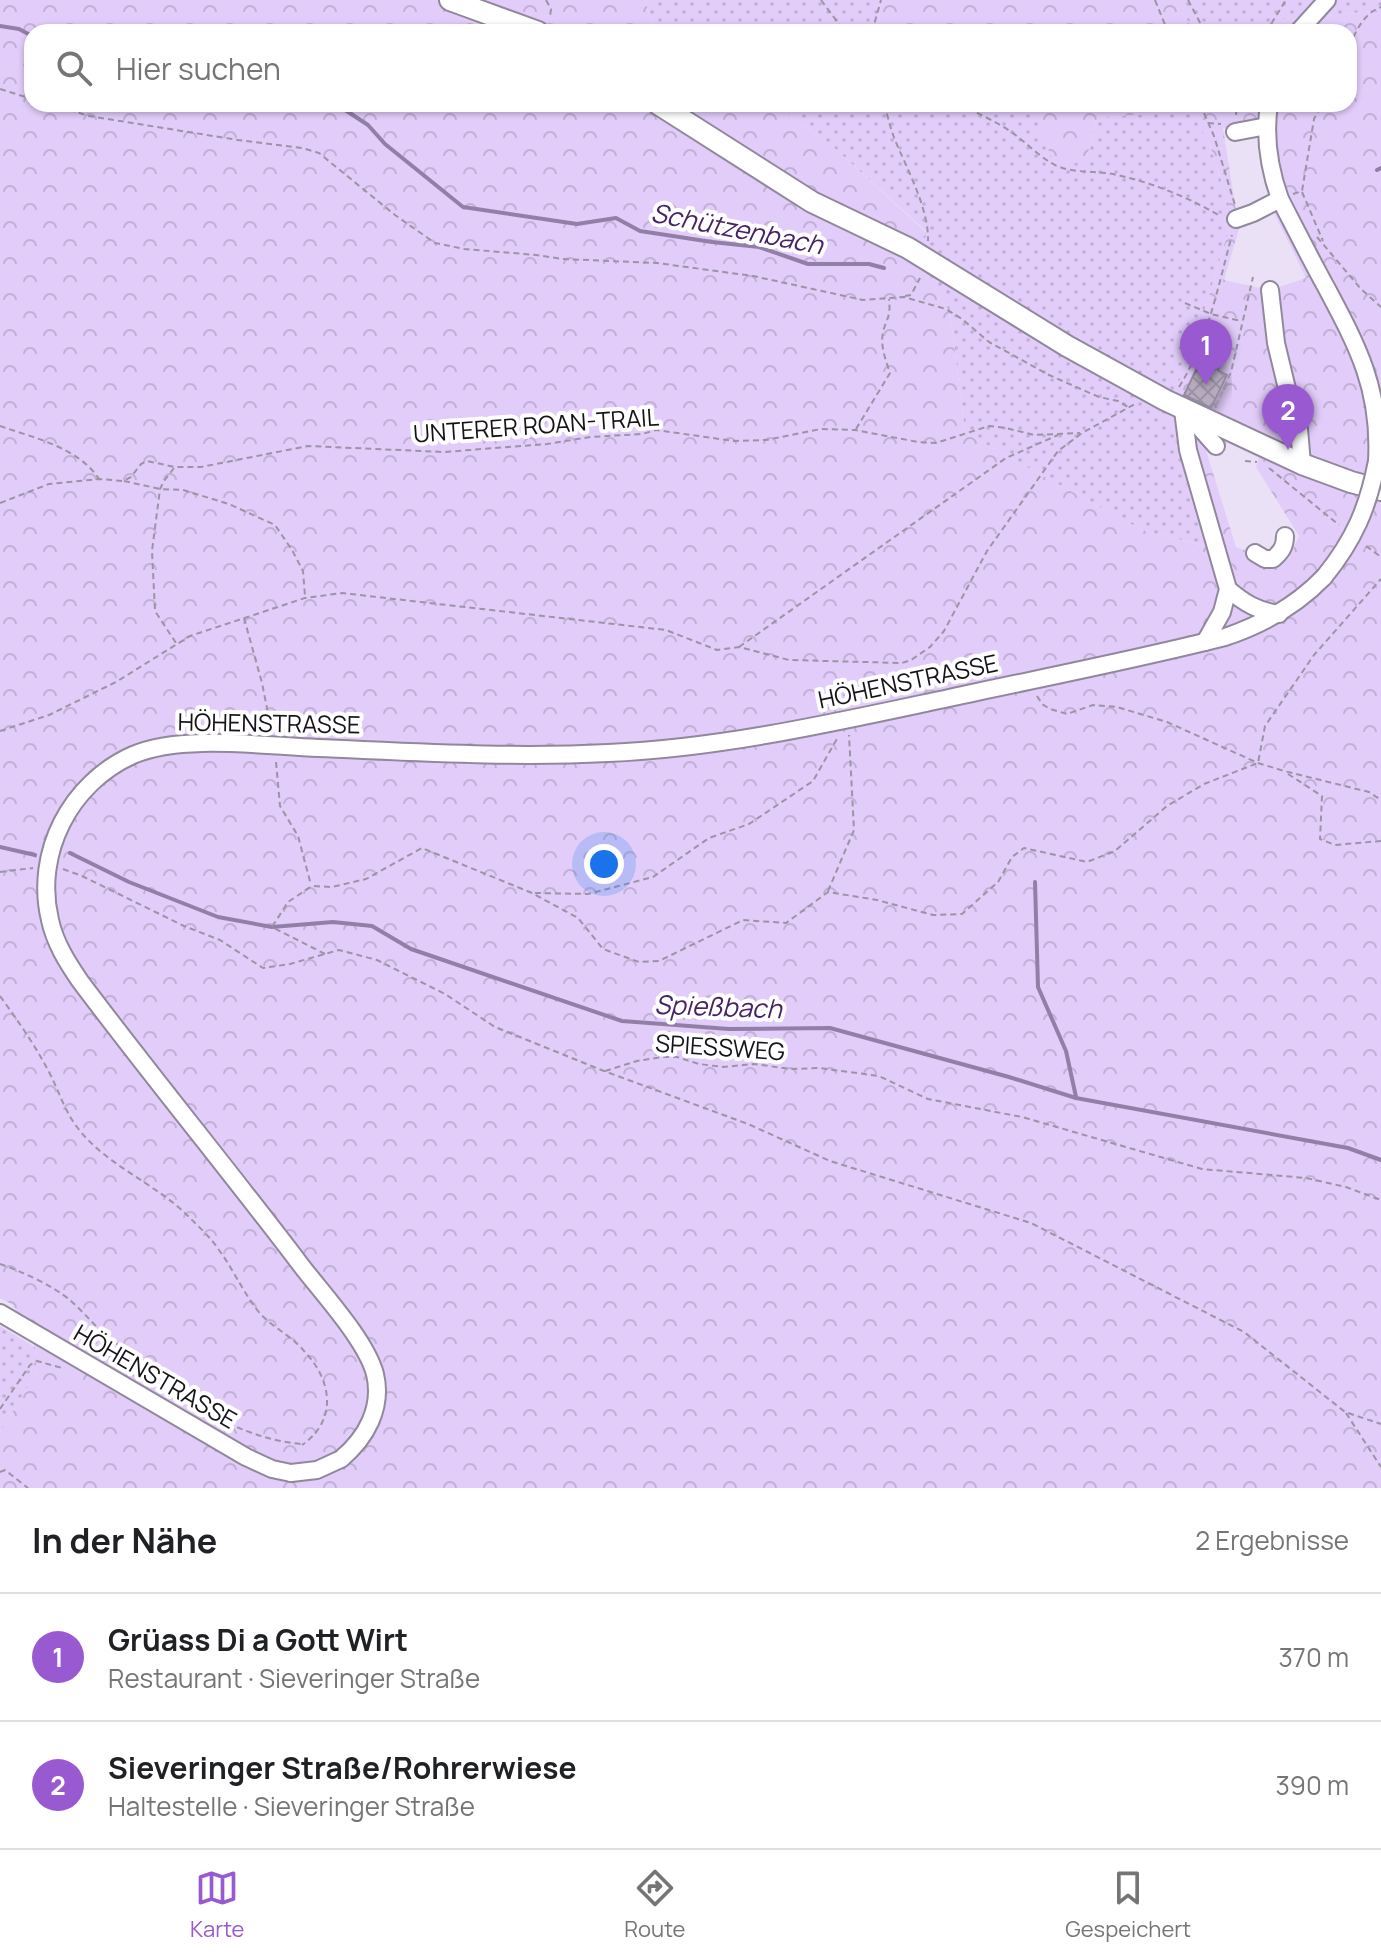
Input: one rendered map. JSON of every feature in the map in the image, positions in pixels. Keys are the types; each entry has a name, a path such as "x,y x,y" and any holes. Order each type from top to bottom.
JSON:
{"main road":[{"path":"450,0 530,24"},
{"path":"671,112 812,202 927,258 1067,346 1183,410 1302,464 1381,490"}],"street":[{"path":"1305,24 1327,0"},
{"path":"1230,219 1253,213 1280,199 1270,166 1268,112"},
{"path":"1235,120 1267,126"},
{"name":"HÖHENSTRASSE","path":"0,1313 246,1457 272,1469 291,1473 317,1470 341,1459 360,1441 373,1415 374,1372 360,1342 73,971 61,950 50,921 46,891 48,866 56,836 74,802 102,774 130,756 176,744 544,755 612,753 725,741 848,719 1205,642 1241,631 1279,614 1324,577 1343,552 1360,521 1377,461 1378,425 1372,388 1351,334 1280,199"},
{"path":"1270,290 1276,343 1299,429 1302,464"},
{"path":"1183,410 1216,446"},
{"path":"1183,410 1188,450 1228,589 1222,612 1205,642"},
{"path":"1255,553 1265,559 1273,559 1281,553 1285,536"},
{"path":"1228,589 1248,605 1279,614"}],"path":[{"path":"545,24 551,9 546,0"},
{"path":"821,0 839,24"},
{"path":"874,24 881,0"},
{"path":"1155,0 1165,24"},
{"path":"1188,0 1201,24"},
{"path":"1271,24 1286,0"},
{"path":"1357,30 1361,22 1381,7"},
{"path":"0,89 24,96"},
{"path":"76,112 319,153 435,243 563,259 657,263 753,276 863,300 911,295 927,258 928,231 919,197 886,112"},
{"path":"975,112 1003,126 1056,165 1073,172 1115,174 1141,181 1230,219"},
{"path":"1165,400 1174,396 1189,372 1211,314 1235,206 1204,112"},
{"path":"1235,120 1237,112"},
{"path":"1318,112 1302,191 1325,245"},
{"path":"1280,199 1302,191"},
{"path":"1316,236 1361,289 1381,307"},
{"path":"1209,420 1231,372 1253,277"},
{"path":"0,731 49,715 116,682 190,636 305,598 342,593 666,630 717,650 739,647 789,660 902,663 930,647 944,631 987,551 1053,458 1082,433 1129,407 1049,375 989,342 946,309 904,297"},
{"path":"855,430 890,373 882,335 891,312 889,298"},
{"path":"1185,303 1211,314 1242,321"},
{"path":"0,426 62,448 92,468 99,479"},
{"name":"UNTERER ROAN-TRAIL","path":"123,481 147,461 175,467 201,467 308,446 444,452 547,444 656,430 734,441 766,440 821,429 855,430 936,443 989,426 1034,435 1082,433"},
{"path":"739,647 1006,458 1059,434"},
{"path":"1245,461 1263,463 1344,529"},
{"path":"175,467 160,489 152,551 155,611 176,644"},
{"path":"0,503 49,484 99,479 183,490 229,504 275,525 303,571 305,598"},
{"path":"1367,548 1381,557"},
{"path":"1258,763 1265,726 1314,655 1381,579"},
{"path":"244,618 262,683 274,746 280,806 298,836 312,886"},
{"path":"1031,680 1042,704 1059,713 1067,714 1093,705 1117,707 1167,722 1258,763 1369,792 1381,800"},
{"path":"326,954 272,927 288,902 312,886 332,887 366,879 422,848 532,893 578,918 603,949 639,962 659,961 743,920 786,923 828,892 854,830 848,719"},
{"path":"532,893 588,894 653,877 709,838 749,824 813,781 848,719"},
{"path":"828,892 877,900 933,915 962,914 998,882 1012,857 1024,848 1087,862 1115,851 1167,806 1204,784 1258,763"},
{"path":"1284,771 1322,796 1320,839 1335,845 1381,841"},
{"path":"0,872 48,866 82,876 184,926 220,940 263,968 339,950 377,960 445,994 495,1027 604,1071 748,1124 830,1161 1031,1223 1244,1332 1345,1412 1381,1467"},
{"path":"0,996 32,1041 77,1127 99,1151 149,1184 189,1216 218,1248 257,1310 304,1350 328,1396 322,1425 302,1445 277,1442 234,1425 183,1397 94,1324 68,1298 0,1264"},
{"name":"SPIESSWEG","path":"604,1071 637,1061 677,1057 723,1067 754,1064 879,1076 928,1099 1022,1117 1202,1169 1306,1178 1346,1187 1381,1200"},
{"path":"0,1407 30,1365 37,1361 72,1370 97,1371"},
{"path":"1345,1412 1381,1424"},
{"path":"0,1472 5,1470 28,1488"}],"green space":[{"path":"0,0 645,0 652,24 24,24 24,112 784,112 831,145 927,233 909,252 950,312 965,433 1142,530 1209,547 1170,420 1164,411 1189,362 1232,214 1209,142 1190,112 1357,112 1357,24 1269,24 1275,16 1289,20 1381,10 1381,1488 0,1488 0,1433 37,1371 35,1347 13,1305 0,1298","holes":["1255,123 1273,211 1306,278 1270,290 1224,280 1239,229 1223,128","1212,430 1212,435 1259,458 1256,467 1299,536 1289,558 1276,566 1236,547 1205,447 1196,437"]},
{"path":"645,0 882,0 878,24 652,24"},
{"path":"882,0 1171,0 1190,24 878,24"},
{"path":"1171,0 1381,0 1381,10 1289,20 1275,17 1269,24 1190,24"},
{"path":"784,112 1026,112 1036,116 1086,161 1097,118 1191,112 1209,142 1232,214 1189,362 1165,411 1210,547 1142,530 965,433 950,312 909,252 927,232 831,145"},
{"path":"1026,112 1166,112 1097,118 1086,161 1055,167 1036,116"},
{"path":"0,1326 35,1347 37,1371 0,1433"}],"building":[{"path":"1205,351 1223,359 1218,370 1227,375 1211,408 1184,395"}],"waterway":[{"name":"Schützenbach","path":"0,26 24,32"},
{"name":"Schützenbach","path":"348,112 368,125 385,144 463,207 577,224 616,218 640,231 759,247 808,264 869,264 884,268"},
{"path":"1377,170 1381,168"},
{"name":"Spießbach","path":"0,847 35,855"},
{"name":"Spießbach","path":"70,853 129,882 218,917 272,927 333,922 372,926 411,949 622,1021 729,1029 830,1028 1076,1098 1348,1148 1381,1160"},
{"path":"1035,882 1038,987 1066,1051 1076,1097"}],"place":[{"name":"Grüass Di a Gott Wirt","path":"1206,385"},
{"name":"Sieveringer Straße/Rohrerwiese","path":"1288,450"}]}
